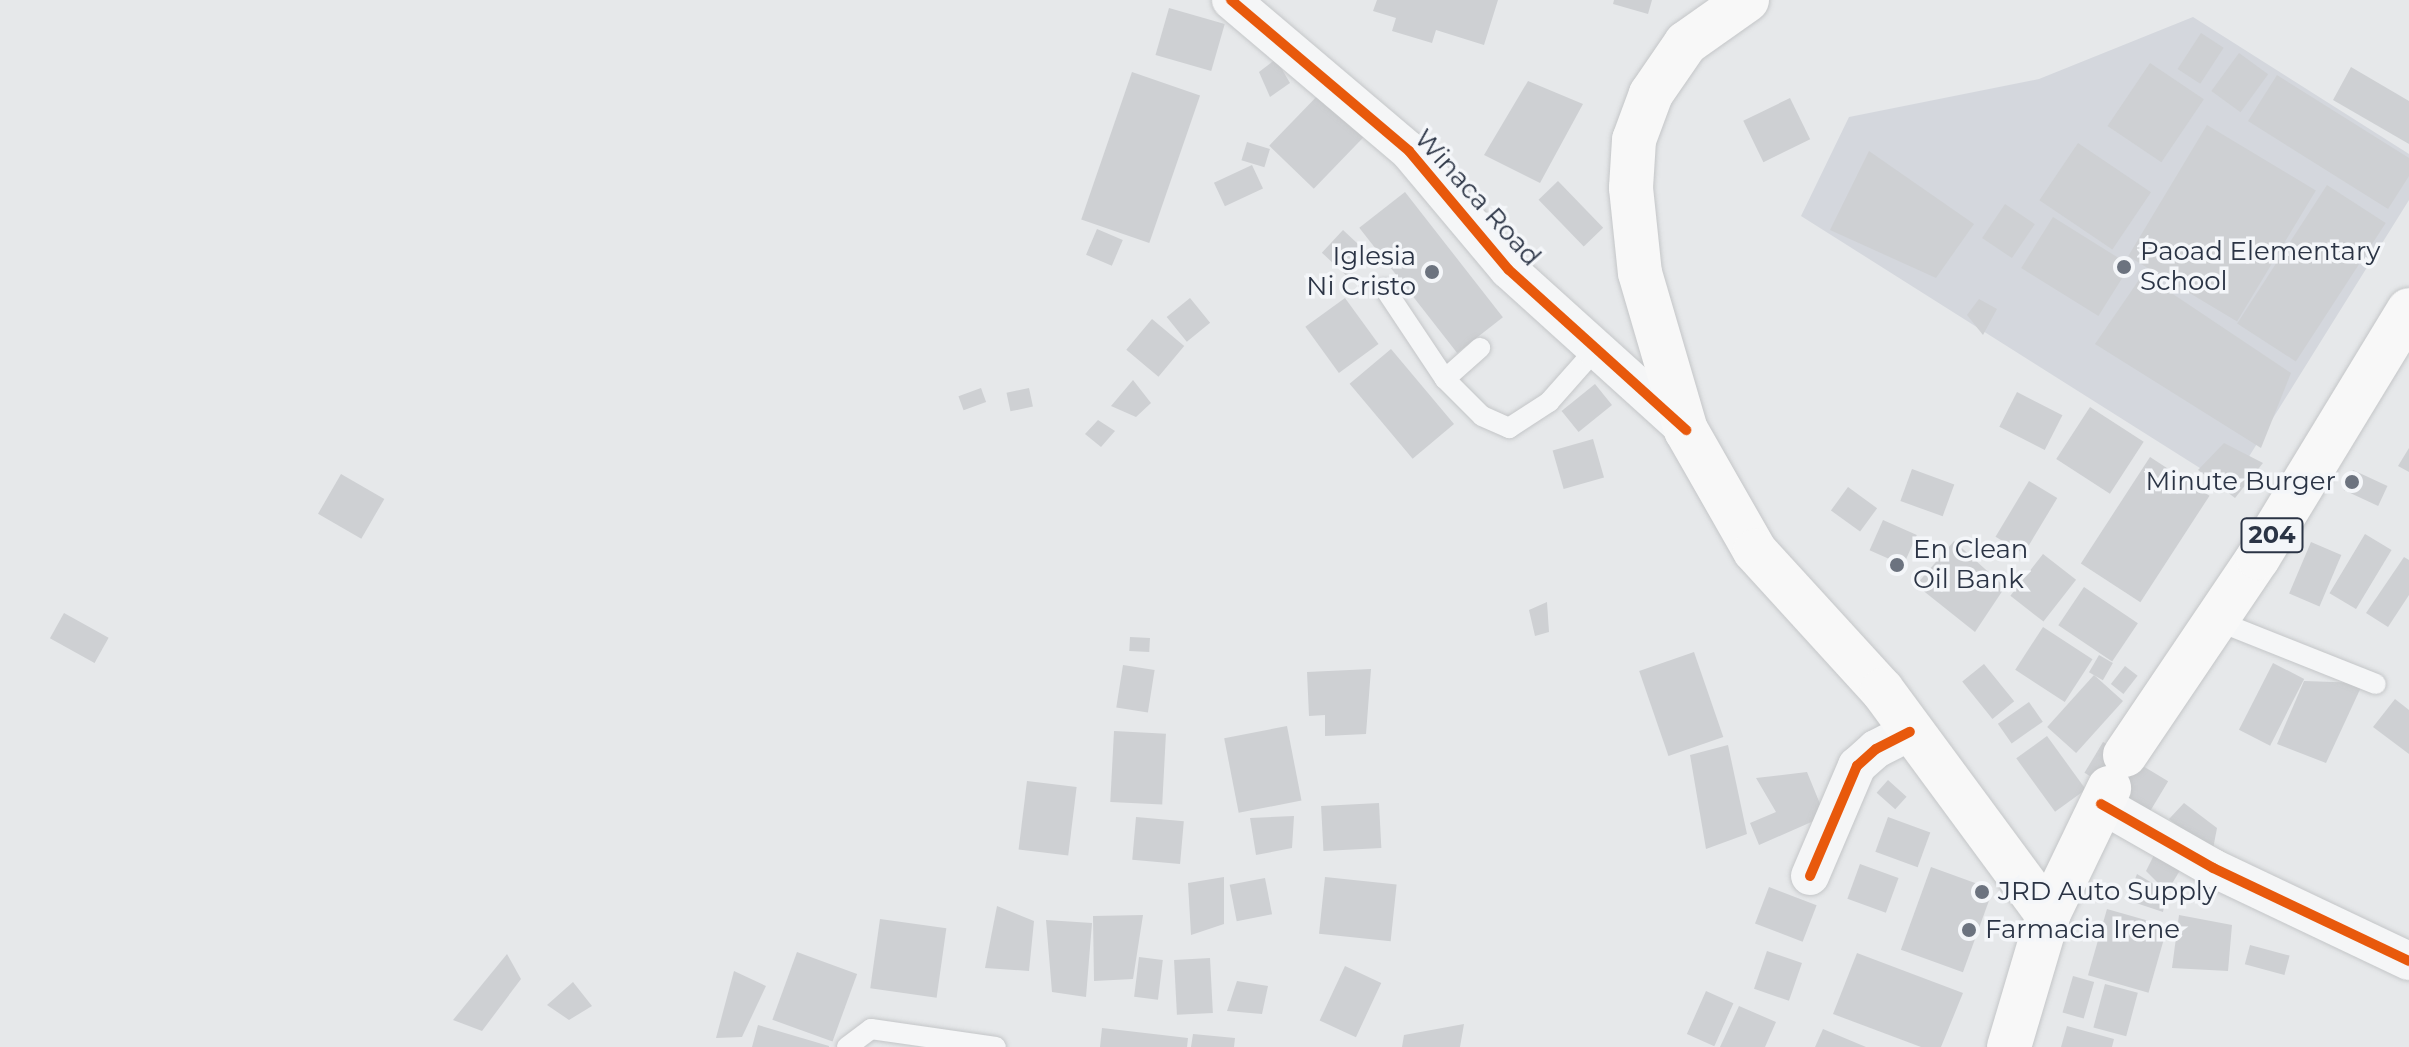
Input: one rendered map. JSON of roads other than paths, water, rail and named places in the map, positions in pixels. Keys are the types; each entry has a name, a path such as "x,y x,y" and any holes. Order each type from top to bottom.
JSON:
{"main road":[{"path":"1747,0 1686,43 1651,94 1634,140 1631,188 1640,273 1686,430 1755,551 1882,690 1910,732 2048,915"},
{"name":"204","path":"2009,1047 2048,915 2111,782 2409,310"}],"street":[{"name":"Winaca Road","path":"1231,0 1409,151 1509,270 1686,430"},
{"path":"1810,876 1857,766 1876,749 1910,732"},
{"path":"2111,782 2213,868 2409,961"}],"lane":[{"path":"1385,289 1445,379 1482,416 1509,428 1549,402 1595,350"},
{"path":"1445,379 1480,348"},
{"path":"2215,620 2376,684"},
{"path":"847,1047 871,1029 996,1047"}],"place":[{"name":"Paoad Elementary School","path":"2124,267"},
{"name":"Iglesia Ni Cristo","path":"1432,272"},
{"name":"Minute Burger","path":"2352,482"},
{"name":"En Clean Oil Bank","path":"1897,565"},
{"name":"JRD Auto Supply","path":"1982,892"},
{"name":"Farmacia Irene","path":"1969,930"}]}
